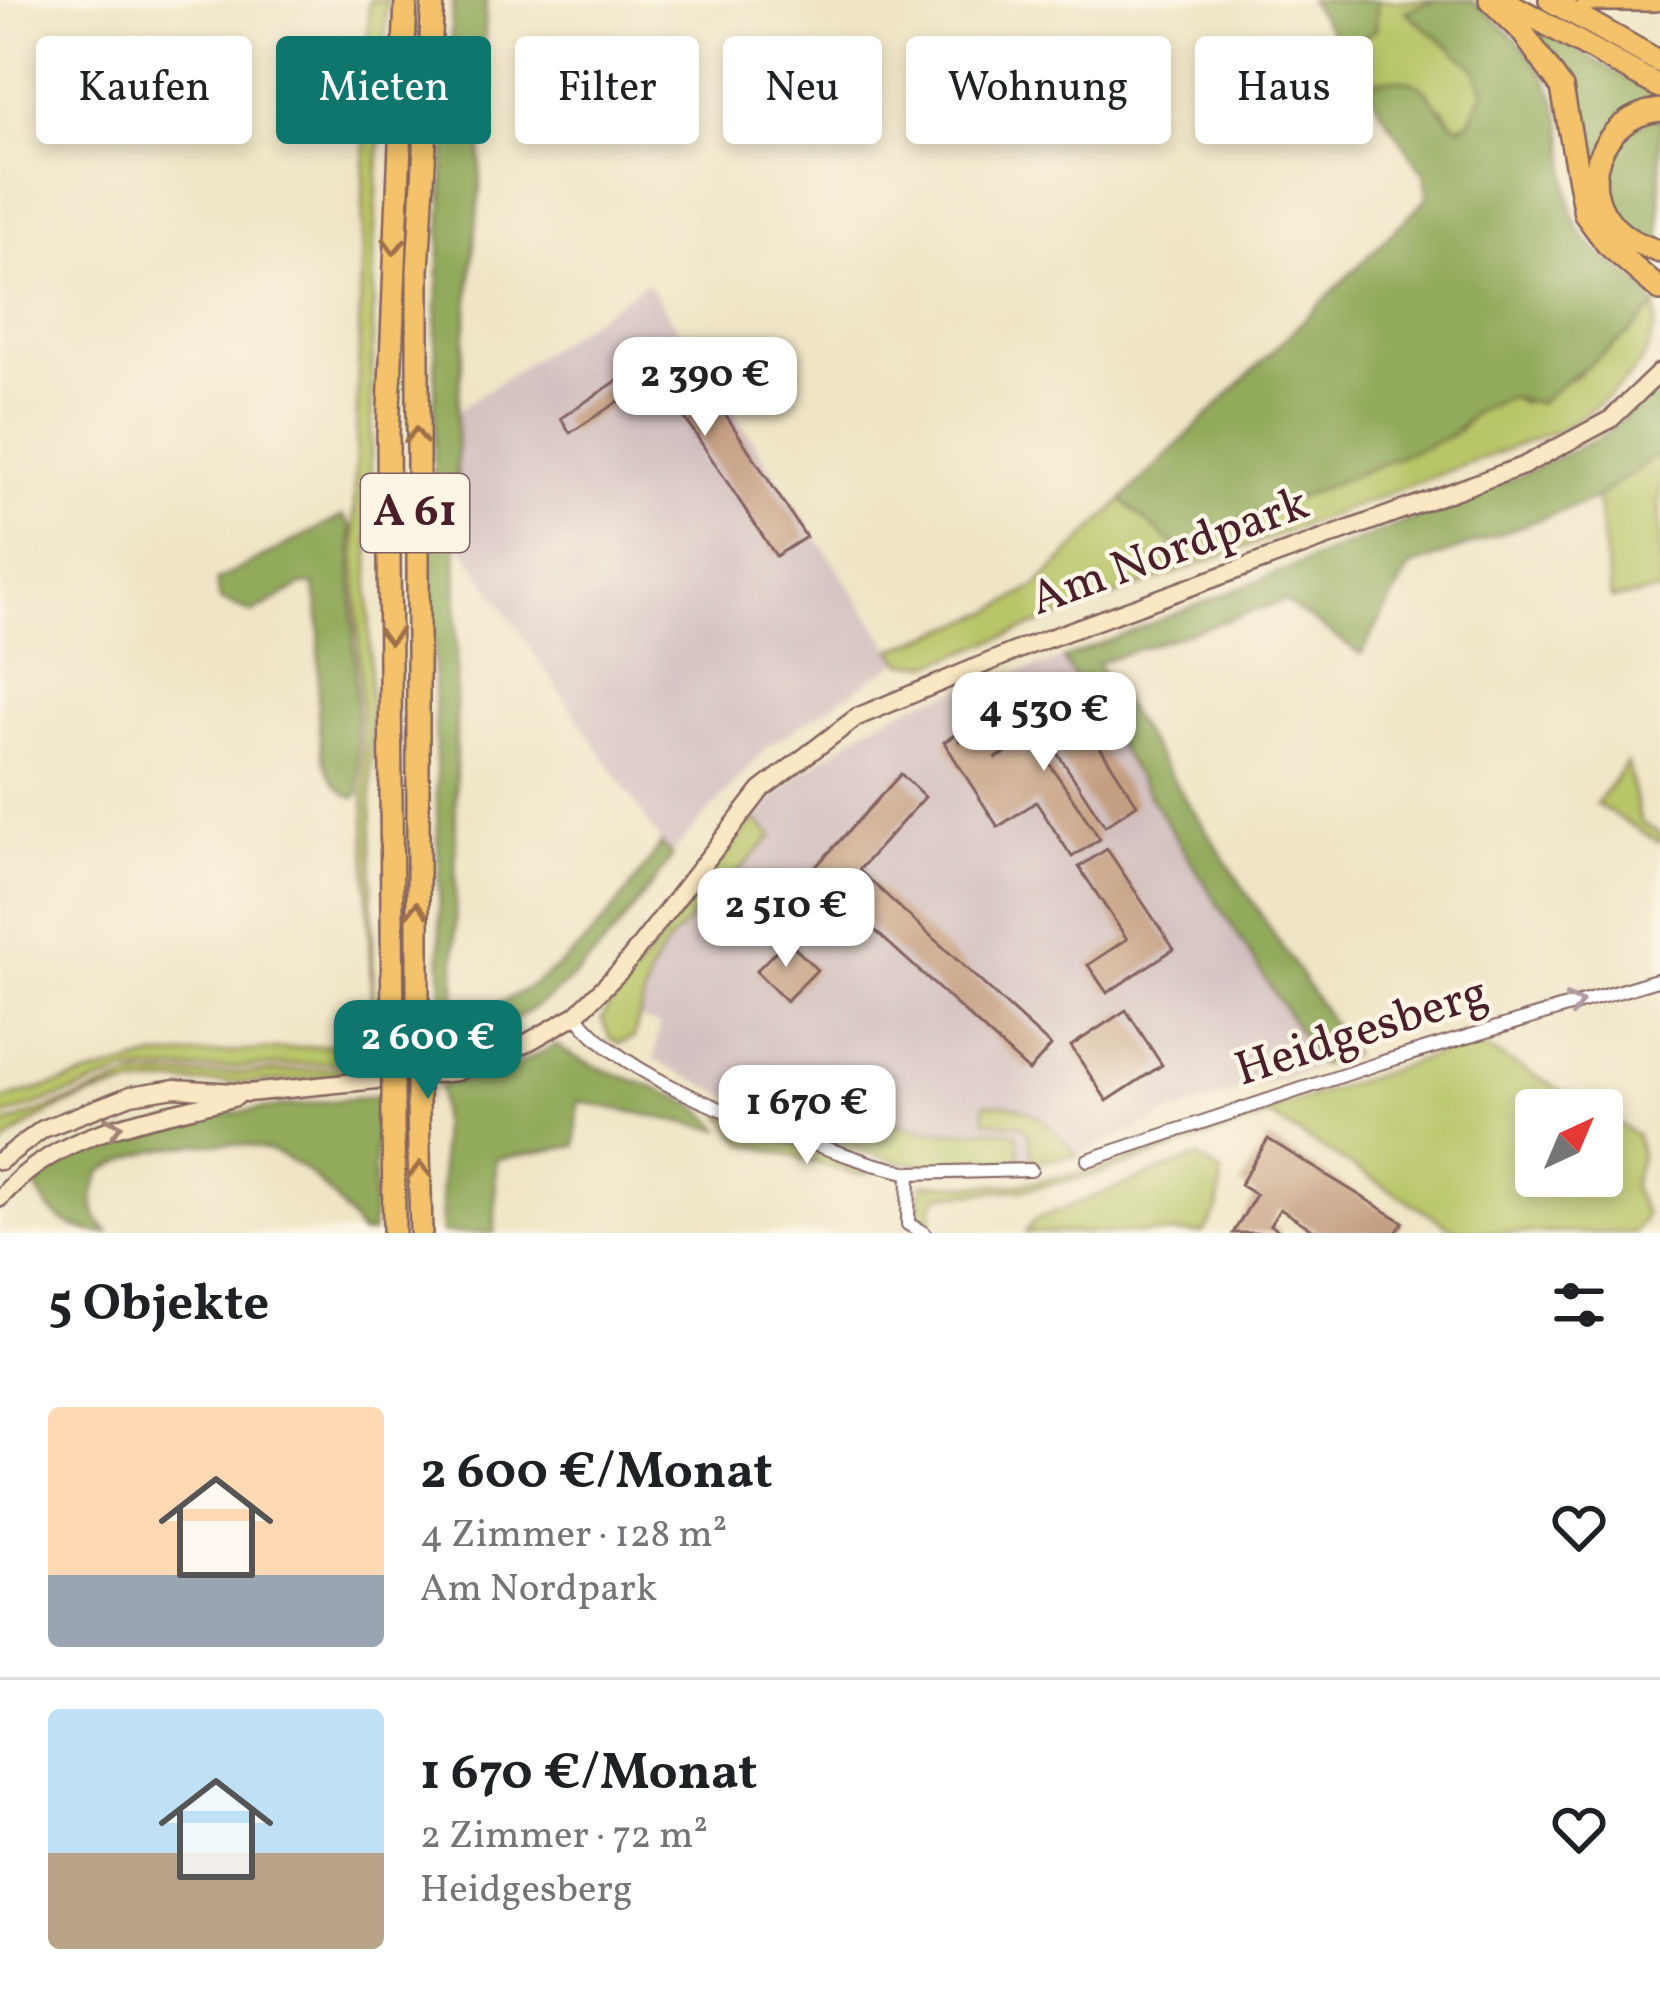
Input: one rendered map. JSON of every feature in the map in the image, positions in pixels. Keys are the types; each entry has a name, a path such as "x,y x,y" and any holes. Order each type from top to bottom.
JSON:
{"highway":[{"name":"A 61","path":"394,1233 388,434 406,0"},
{"name":"A 61","path":"422,1233 418,271 433,0"},
{"path":"1490,0 1521,30 1562,88 1585,214 1660,290"},
{"path":"1503,0 1660,87"},
{"path":"1550,0 1660,62"},
{"path":"1588,0 1655,0"},
{"path":"1660,110 1629,118 1602,145 1596,183 1602,211 1615,228 1660,252"},
{"path":"1621,254 1660,266"}],"street":[{"name":"Am Nordpark","path":"0,1198 7,1178 102,1128 248,1093 456,1072 514,1050 576,1015 621,970 760,790 857,717 1024,647 1523,466 1597,429 1640,395 1660,371"},
{"name":"Heidgesberg","path":"1088,1160 1380,1063 1660,979"},
{"path":"576,1015 616,1058 815,1144 908,1173 1031,1170"},
{"name":"Am Nordpark","path":"0,1162 43,1129 109,1100 175,1088 248,1093"},
{"path":"908,1173 908,1224 924,1233"}],"shaded area":[{"path":"647,282 899,661 766,748 670,855 454,535 457,411"},
{"path":"1063,659 1320,1065 1174,1112 1077,1156 1016,1166 903,1163 818,1138 669,1068 655,1059 659,1025 607,1009 754,819 793,779 873,724 920,702"}],"green space":[{"path":"369,0 387,0 385,36 368,36"},
{"path":"453,0 486,0 485,36 451,36"},
{"path":"1309,0 1377,0 1376,29 1365,36 1333,36"},
{"path":"1377,0 1437,0 1406,12 1474,67 1485,90 1469,123 1454,126 1444,109 1378,80 1373,86 1373,36 1365,36 1376,29"},
{"path":"1437,0 1471,0 1521,45 1546,79 1562,120 1569,196 1578,227 1595,249 1639,283 1656,306 1627,335 1538,403 1510,397 1476,411 1451,436 1224,528 1181,552 1122,500 1427,198 1426,177 1373,98 1373,86 1378,80 1397,79 1421,86 1460,127 1469,123 1485,90 1474,67 1405,11"},
{"path":"1528,22 1660,97 1660,105 1643,109 1585,179 1575,87"},
{"path":"1660,115 1660,245 1623,225 1613,214 1605,187 1622,132"},
{"path":"365,144 379,144 369,583 374,1061 127,1073 0,1118 0,1100 151,1058 373,1042 354,515"},
{"path":"446,144 481,144 457,412 455,1022 491,1008 550,973 597,929 661,844 672,857 601,949 549,998 483,1034 443,1046 432,591 436,329"},
{"path":"1656,306 1655,327 1640,364 1612,393 1561,429 932,664 903,663 892,650 991,612 1037,586 1122,500 1182,552 1224,528 1459,430 1476,411 1510,397 1522,403 1576,376"},
{"path":"1660,387 1660,453 1597,498 1410,567 1361,654 1284,601 1097,663 1352,1054 1320,1065 1063,659 1517,477 1603,436"},
{"path":"1660,453 1660,592 1611,599 1597,498"},
{"path":"343,516 351,527 359,794 354,798 335,784 324,761 319,733 320,636 313,584 302,585 253,613 220,600 216,581"},
{"path":"1627,763 1641,823 1660,833 1660,843 1596,804"},
{"path":"754,819 773,836 668,942 651,970 634,1037 620,1043 610,1038 602,1019 607,1009"},
{"path":"1474,1042 1558,1089 1515,1089 1515,1197 1623,1197 1623,1127 1637,1135 1641,1157 1632,1187 1646,1215 1635,1233 1460,1233 1270,1116 1097,1175 1022,1190 940,1195 932,1207 931,1228 917,1211 922,1184 1013,1185 1092,1171"},
{"path":"556,1045 691,1104 721,1130 578,1101 576,1146 496,1159 495,1233 442,1233 440,1085 505,1070"},
{"path":"370,1067 369,1072 306,1079 171,1084 101,1093 67,1104 0,1147 0,1126 132,1078"},
{"path":"783,1088 915,1128 1017,1134 1021,1164 954,1169 856,1150 763,1113"},
{"path":"377,1096 372,1233 361,1233 326,1189 290,1160 247,1145 167,1148 102,1171 94,1204 109,1233 65,1222 48,1207 37,1186 54,1164 88,1146 136,1131 247,1111"},
{"path":"984,1104 1015,1106 1038,1117 1077,1156 1033,1162 1029,1135 1021,1125 985,1121"},
{"path":"720,1113 872,1173 856,1174 744,1143"},
{"path":"1197,1157 1222,1173 1218,1210 1203,1233 1025,1233 1034,1220"}],"building":[{"path":"677,341 806,537 776,556 657,376 570,433 561,418"},
{"path":"1064,692 1137,804 1105,826 1041,728 995,759 1033,739 1100,839 1072,857 1036,802 998,827 944,742 956,734 959,740 960,731 972,724 988,749"},
{"path":"901,774 925,797 859,870 1051,1046 1029,1071 811,872"},
{"path":"1107,849 1174,949 1107,993 1088,965 1127,939 1079,867"},
{"path":"787,940 817,970 786,1001 756,971"},
{"path":"1126,1010 1162,1065 1107,1101 1071,1046"},
{"path":"1268,1139 1403,1222 1396,1233 1318,1233 1280,1209 1270,1225 1283,1233 1233,1233 1256,1195 1240,1185"}]}
